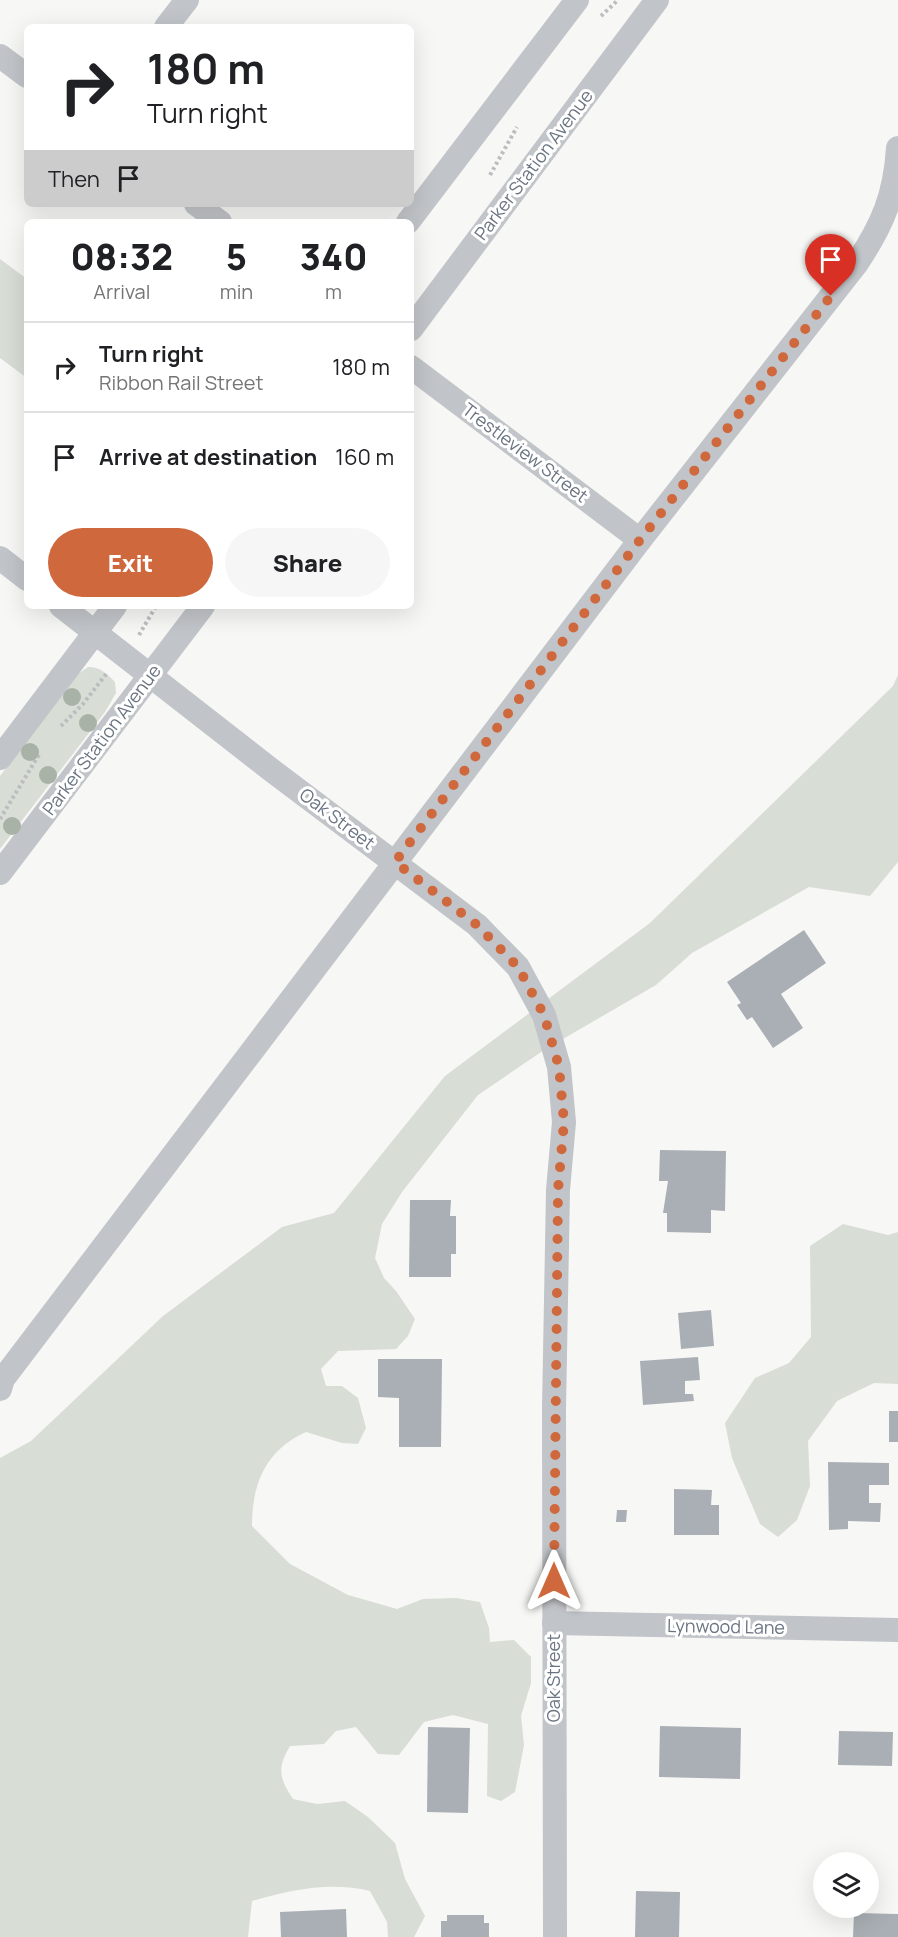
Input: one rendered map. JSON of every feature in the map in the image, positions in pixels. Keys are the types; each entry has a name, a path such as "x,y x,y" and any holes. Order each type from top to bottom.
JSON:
{"street":[{"path":"168,24 187,0"},
{"path":"410,219 577,0"},
{"name":"Parker Station Avenue","path":"414,325 657,0"},
{"path":"0,56 24,74"},
{"path":"0,1389 3,1379 640,540 857,263 878,231 891,200 898,148"},
{"path":"200,207 215,219"},
{"name":"Trestleview Street","path":"414,369 640,540"},
{"path":"0,558 24,577"},
{"name":"Oak Street","path":"65,609 270,769 477,925 518,967 544,1015 559,1067 564,1122 558,1202 554,1623 555,1937"},
{"path":"0,758 114,609"},
{"name":"Parker Station Avenue","path":"0,873 201,609"},
{"name":"Lynwood Lane","path":"554,1623 898,1630"}],"path":[{"path":"597,20 618,0"},
{"path":"487,180 522,118"},
{"path":"138,636 154,609"},
{"path":"59,727 83,705 107,674"},
{"path":"0,819 41,752"}],"shaded area":[{"path":"0,259 24,277 24,376 0,358"},
{"path":"88,667 99,669 109,676 115,682 116,693 105,712 0,849 0,776 78,674"},
{"path":"898,675 898,862 870,896 809,887 692,953 656,985 544,1050 478,1095 402,1192 382,1224 375,1258 384,1278 415,1319 408,1336 396,1349 338,1351 321,1369 326,1386 342,1386 358,1398 366,1428 358,1444 342,1443 306,1432 292,1439 271,1458 259,1482 252,1526 290,1564 348,1595 397,1609 423,1599 456,1598 480,1602 489,1628 490,1642 514,1640 531,1657 531,1683 521,1716 524,1745 515,1792 501,1801 487,1796 488,1724 453,1715 424,1722 399,1755 378,1754 356,1727 336,1731 324,1744 290,1746 283,1761 282,1779 293,1799 317,1804 345,1801 368,1817 395,1843 405,1879 425,1916 414,1937 388,1937 387,1922 370,1891 325,1887 295,1890 252,1901 248,1937 0,1937 0,1458 31,1441 163,1316 282,1227 334,1213 445,1076 650,923 893,686"},
{"path":"843,1224 888,1235 898,1232 898,1384 874,1383 837,1401 808,1441 810,1486 797,1520 778,1537 760,1524 732,1458 725,1423 755,1378 789,1363 811,1337 810,1246"}],"building":[{"path":"804,930 826,963 781,994 803,1028 773,1048 752,1017 747,1020 737,1005 741,1003 727,982"},
{"path":"660,1150 726,1151 725,1211 711,1210 711,1233 667,1232 667,1213 663,1213 668,1181 659,1181"},
{"path":"410,1200 451,1200 450,1216 456,1216 456,1254 451,1254 451,1277 409,1277"},
{"path":"711,1310 714,1346 681,1349 678,1313"},
{"path":"698,1357 700,1380 685,1381 685,1394 693,1394 694,1401 643,1405 640,1361"},
{"path":"378,1359 442,1359 441,1447 399,1447 399,1398 378,1397"},
{"path":"889,1411 898,1411 898,1442 889,1442"},
{"path":"828,1462 889,1463 889,1485 869,1485 869,1503 881,1503 880,1522 848,1521 848,1529 829,1530"},
{"path":"674,1489 712,1490 711,1505 719,1505 719,1535 674,1535"},
{"path":"617,1510 627,1510 626,1522 616,1522"},
{"path":"660,1726 741,1728 740,1779 659,1777"},
{"path":"428,1727 470,1728 468,1813 427,1812"},
{"path":"839,1731 893,1732 892,1766 838,1765"},
{"path":"636,1891 680,1892 679,1937 635,1937"},
{"path":"346,1909 347,1937 281,1937 280,1912"},
{"path":"879,1914 898,1914 898,1937 853,1937 854,1918 879,1918"},
{"path":"447,1915 484,1915 484,1923 489,1923 489,1937 441,1937 441,1921 447,1921"}],"route":[{"path":"554,1581 558,1190 564,1122 559,1067 544,1015 518,967 477,925 395,862 640,540 831,296"}]}
